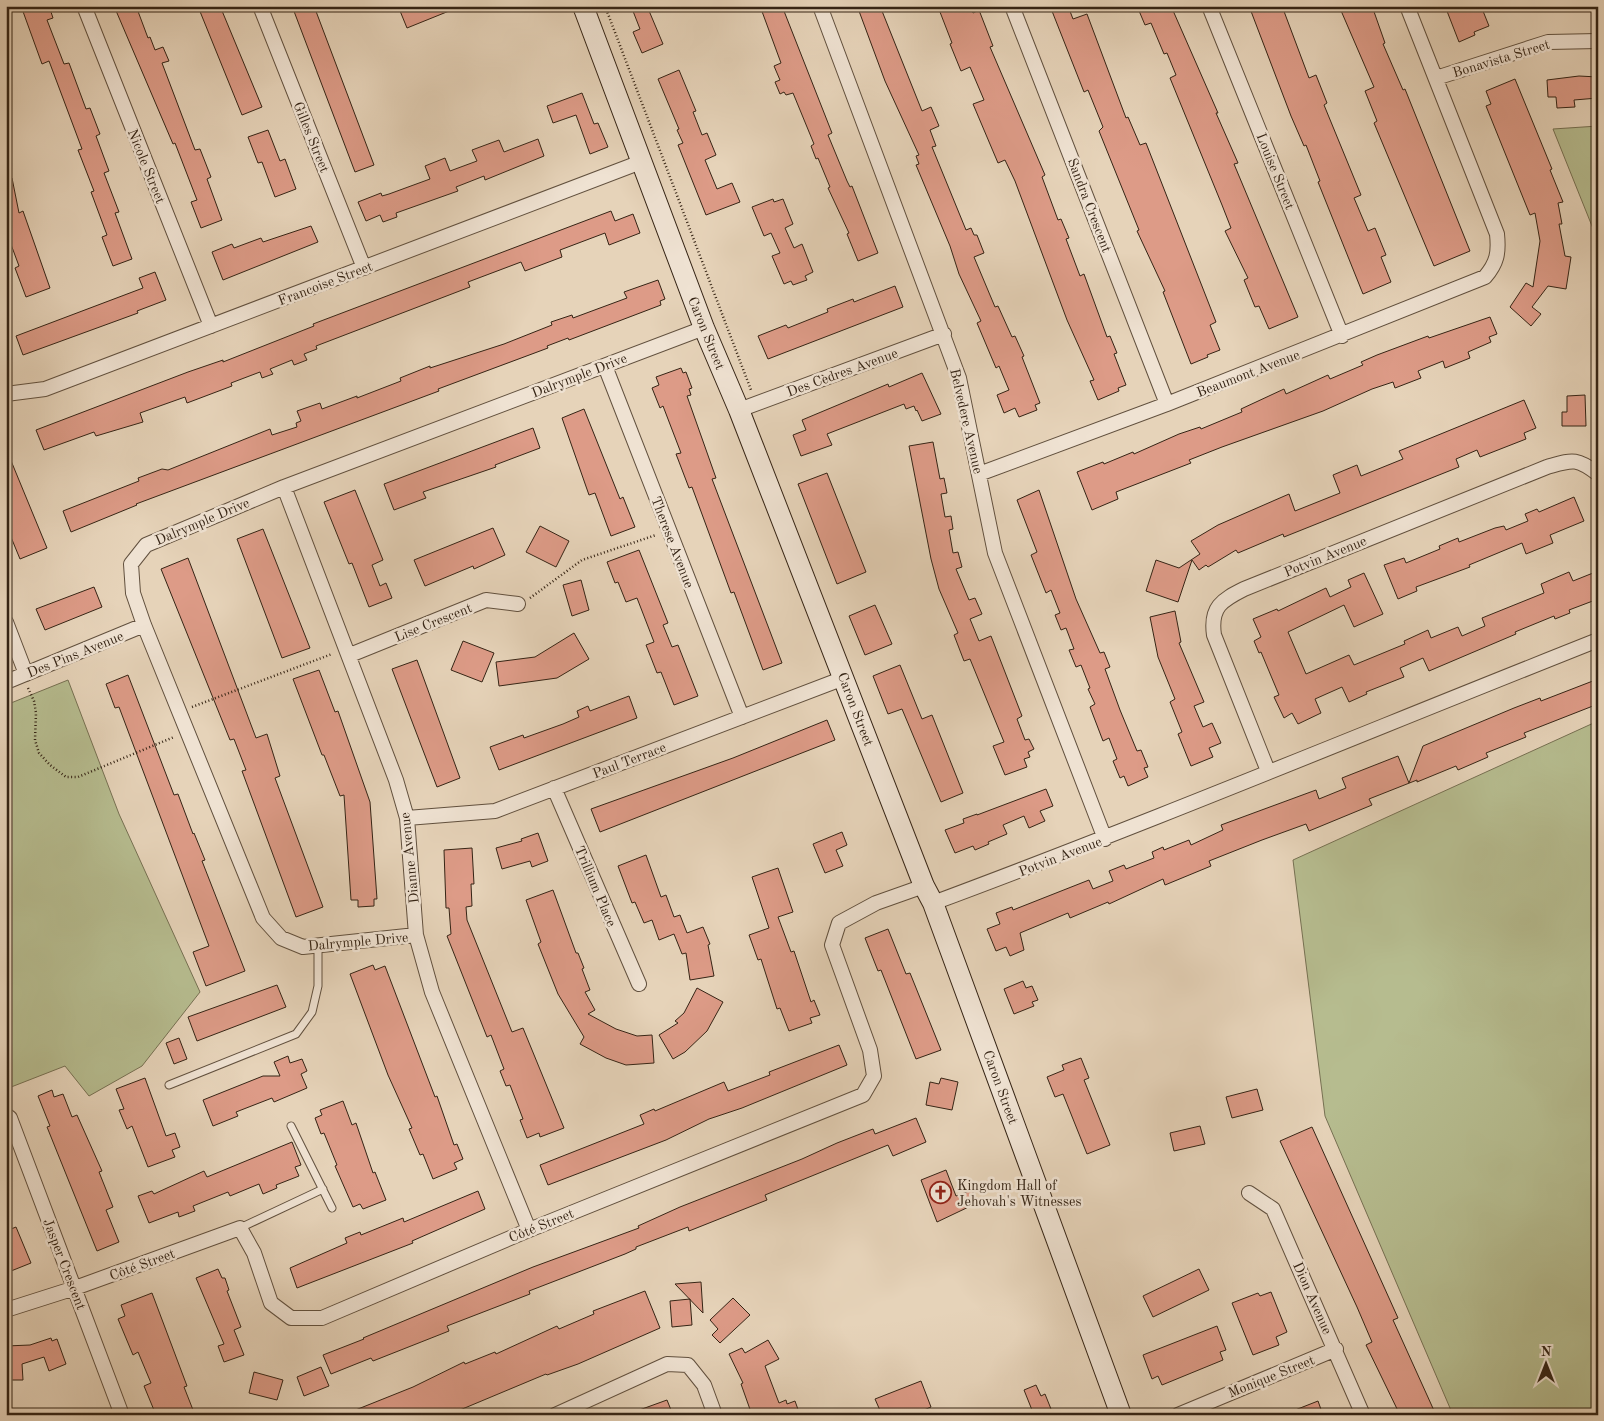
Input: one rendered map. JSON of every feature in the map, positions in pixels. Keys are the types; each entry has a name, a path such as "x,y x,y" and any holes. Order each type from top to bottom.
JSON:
{"street":[{"name":"Nicole Street","path":"84,6 211,326"},
{"name":"Gilles Street","path":"260,6 364,268"},
{"name":"Caron Street","path":"584,6 704,328 739,410 928,894 1121,1415"},
{"name":"Belvedere Avenue","path":"820,6 959,378 995,552 1105,839"},
{"name":"Sandra Crescent","path":"1012,6 1168,404"},
{"name":"Louise Street","path":"1209,6 1342,336"},
{"path":"1407,6 1436,78"},
{"name":"Bonavista Street","path":"1436,78 1548,42 1598,41"},
{"name":"Beaumont Avenue","path":"979,474 1168,404 1485,278 1495,265 1499,251 1497,234 1436,78"},
{"name":"Francoise Street","path":"6,394 45,390 641,162"},
{"name":"Dalrymple Drive","path":"416,935 303,946 281,938 263,918 144,626 133,593 131,564 146,544 284,487 704,328"},
{"name":"Des Cèdres Avenue","path":"739,410 944,334"},
{"name":"Therese Avenue","path":"605,366 742,717"},
{"name":"Potvin Avenue","path":"1268,771 1214,635 1212,620 1217,608 1226,598 1244,588 1546,467 1572,460 1582,462 1598,474"},
{"name":"Dianne Avenue","path":"284,487 396,780 407,818 416,935 432,992 529,1230"},
{"name":"Lise Crescent","path":"348,652 486,600 518,604"},
{"path":"6,622 24,675"},
{"name":"Des Pins Avenue","path":"6,682 144,626"},
{"name":"Potvin Avenue","path":"928,894 1105,839 1268,771 1598,640"},
{"name":"Paul Terrace","path":"407,818 495,811 844,678"},
{"name":"Trillium Place","path":"554,788 639,984"},
{"name":"Côté Street","path":"6,1310 75,1288 240,1228 254,1253 271,1303 291,1318 322,1318 529,1230 863,1096 874,1076 870,1050 832,945 834,937 839,923 876,903 928,894"},
{"name":"Jasper Crescent","path":"6,1116 10,1118 122,1415"},
{"name":"Dion Avenue","path":"1249,1193 1273,1209 1336,1349 1363,1415"},
{"name":"Monique Street","path":"1178,1415 1336,1349"},
{"path":"555,1415 668,1364 688,1365 704,1385 715,1415"}],"lane":[{"path":"169,1085 296,1034 312,1012 318,986 318,944"},
{"path":"292,1126 332,1208"},
{"path":"240,1228 323,1189"}],"path":[{"path":"518,604 535,595 582,560 669,531"},
{"path":"179,712 348,652"},
{"path":"24,675 34,701 37,728 35,740 39,753 50,765 66,777 78,777 188,732"}],"green space":[{"path":"1598,126 1598,241 1553,129"},
{"path":"68,680 119,814 200,992 142,1066 89,1096 65,1066 6,1089 6,705"},
{"path":"1598,721 1598,1415 1453,1415 1325,1116 1293,860"}],"building":[{"path":"21,6 49,6 53,18 47,20 64,64 69,63 86,109 90,108 100,134 96,136 109,171 104,173 119,212 115,213 132,259 113,266 102,237 107,235 91,192 94,191 78,150 82,149 49,61 42,64"},
{"path":"114,6 136,6 148,38 150,37 155,50 163,47 169,61 162,63 195,150 200,149 211,177 207,179 222,220 201,228 191,202 197,200 175,143 173,144"},
{"path":"207,6 220,6 262,107 242,115 199,9"},
{"path":"292,6 314,6 374,165 355,172"},
{"path":"398,6 459,6 459,7 407,28"},
{"path":"631,6 647,6 663,44 642,53 633,32 640,29"},
{"path":"760,6 782,6 832,133 828,135 847,181 850,187 852,186 878,253 858,261 847,234 849,233 828,188 830,187 818,158 816,159 811,146 814,144 793,93 786,95 784,92 780,94 775,82 780,80 774,66 781,63"},
{"path":"872,6 880,6 922,111 931,107 939,126 930,130 936,146 932,147 966,230 971,228 974,235 977,235 984,253 974,257 995,307 998,306 1012,337 1015,336 1024,356 1022,357 1040,403 1035,405 1037,410 1019,417 1015,408 1004,413 997,395 1009,390 999,366 996,368 977,323 981,321 959,274 950,246 916,165 919,164 916,156 919,155 885,81 859,11"},
{"path":"955,6 970,6 973,13 979,10 993,46 990,47 1045,175 1042,177 1058,220 1061,219 1069,238 1066,239 1080,276 1084,274 1107,337 1110,336 1117,353 1114,354 1126,385 1118,388 1119,391 1098,400 1090,381 1094,380 1067,320 1015,181 1005,160 998,163 973,104 984,100 970,67 961,71 950,44 952,43 940,12"},
{"path":"1050,6 1068,6 1073,19 1087,14 1126,118 1128,117 1140,145 1146,143 1216,322 1210,325 1220,350 1207,355 1208,357 1191,364 1163,292 1165,291 1137,231 1139,230 1099,131 1103,127 1088,90 1084,92"},
{"path":"1137,6 1171,6 1218,113 1216,113 1238,163 1234,164 1298,317 1269,329 1259,306 1255,307 1244,280 1248,278 1225,231 1231,228 1170,78 1176,75 1167,53 1164,54 1151,23 1145,25"},
{"path":"1249,6 1282,6 1309,78 1316,75 1327,103 1324,105 1361,195 1354,198 1368,231 1375,228 1386,255 1381,257 1391,282 1363,294 1318,182 1320,181 1306,145 1304,146 1291,116"},
{"path":"1339,6 1372,6 1385,43 1383,44 1403,90 1405,89 1470,251 1434,266 1374,123 1377,121 1365,91 1374,87"},
{"path":"1445,6 1481,6 1489,26 1474,32 1475,35 1459,42"},
{"path":"679,70 696,111 693,112 702,135 707,133 716,155 705,160 717,189 732,183 740,202 706,215 678,145 683,143 677,130 679,129 658,79"},
{"path":"1579,76 1598,77 1598,98 1574,100 1575,107 1557,108 1556,97 1548,97 1547,80"},
{"path":"1515,79 1552,169 1550,170 1563,202 1558,203 1562,224 1559,224 1565,256 1571,257 1566,289 1548,286 1532,307 1541,314 1531,326 1510,307 1526,283 1533,287 1540,241 1535,213 1530,215 1486,106 1491,104 1486,91"},
{"path":"582,93 594,124 598,123 608,147 590,154 576,115 553,123 547,106"},
{"path":"268,130 280,161 285,159 296,189 275,197 262,162 258,163 248,137"},
{"path":"538,139 544,156 485,180 484,176 456,187 458,191 396,213 397,217 383,222 380,215 366,221 358,202 381,193 382,196 389,194 430,179 425,166 445,158 450,171 477,161 472,150 499,140 504,152"},
{"path":"12,178 19,213 23,211 50,288 26,297 15,268 19,266 6,231 6,179"},
{"path":"773,199 774,202 783,199 793,224 785,228 794,248 802,244 813,272 805,276 807,280 793,285 791,281 784,284 772,256 780,253 771,233 764,236 752,207"},
{"path":"611,211 615,221 633,214 640,233 609,245 605,233 560,250 562,257 525,271 521,262 468,282 470,287 316,346 317,349 304,354 307,360 294,365 292,360 270,369 273,374 262,378 260,372 231,383 232,386 187,403 185,397 140,413 143,422 96,436 94,432 44,450 36,430 188,372 223,360 223,362 314,326 313,324"},
{"path":"311,226 318,242 223,280 212,252 232,244 234,248 261,238 263,242"},
{"path":"155,272 166,300 137,311 138,313 23,355 16,336 143,288 139,278"},
{"path":"658,280 665,299 660,301 661,305 569,340 568,338 547,346 548,348 438,389 439,391 136,504 71,532 63,511 139,481 138,478 162,469 168,470 270,429 272,435 297,427 296,423 301,421 297,411 320,403 322,409 357,396 357,398 401,381 400,378 430,366 430,368 504,344 552,325 551,322 572,315 573,318 627,298 624,292"},
{"path":"895,286 903,307 768,359 758,336 786,325 788,328 828,312 827,309 853,299 854,302"},
{"path":"1490,317 1497,334 1489,337 1491,342 1468,352 1470,358 1445,368 1443,361 1418,371 1421,378 1395,388 1393,382 1372,389 1323,411 1189,460 1191,463 1116,492 1118,499 1092,510 1077,472 1103,462 1104,464 1133,452 1134,454 1179,434 1200,427 1201,429 1242,412 1241,409 1284,389 1286,394 1328,375 1330,379 1363,365 1361,362 1377,355 1428,336 1429,338"},
{"path":"681,368 683,373 686,372 692,388 689,389 691,395 687,396 716,478 712,479 782,663 763,670 734,592 731,593 692,487 689,488 676,454 681,453 663,406 660,408 652,388 659,385 656,377"},
{"path":"922,373 941,414 922,421 914,406 906,409 904,404 827,434 832,445 801,456 793,435 806,430 802,420 888,384 889,387"},
{"path":"1585,395 1586,426 1562,426 1562,412 1567,412 1567,396"},
{"path":"1524,400 1536,428 1524,433 1526,439 1480,457 1477,450 1456,459 1459,467 1284,537 1283,534 1238,553 1236,550 1208,567 1206,565 1199,570 1192,560 1178,602 1146,591 1156,560 1179,568 1200,554 1191,541 1218,525 1289,494 1295,511 1340,493 1333,475 1357,465 1361,476 1403,459 1399,451"},
{"path":"584,409 620,499 623,497 635,527 611,536 595,493 589,495 562,418"},
{"path":"533,428 540,448 495,465 496,467 423,492 426,498 394,510 384,484"},
{"path":"933,442 940,479 944,478 947,493 941,494 945,517 951,516 953,529 949,530 953,553 958,552 962,567 956,569 969,600 975,598 982,614 970,619 979,641 991,636 1022,716 1017,719 1025,740 1029,739 1034,749 1028,752 1030,757 1024,759 1027,767 1005,775 993,746 1004,742 970,659 964,661 954,635 958,633 939,589 931,559 909,446"},
{"path":"7,451 47,548 20,559 6,525"},
{"path":"827,473 866,572 837,584 798,484"},
{"path":"355,490 383,560 372,565 380,586 386,583 392,598 369,607 352,563 349,564 324,502"},
{"path":"1039,490 1076,599 1100,653 1104,652 1110,667 1105,669 1120,710 1137,751 1141,750 1148,767 1144,768 1148,777 1128,786 1124,776 1120,778 1113,761 1117,759 1109,738 1103,741 1090,707 1095,704 1088,689 1090,688 1081,665 1076,667 1069,650 1074,649 1066,628 1061,630 1055,615 1060,613 1051,590 1046,593 1031,555 1037,552 1017,500"},
{"path":"1574,497 1584,521 1550,535 1553,543 1526,554 1522,543 1469,565 1470,567 1416,587 1417,591 1398,599 1384,565 1404,558 1406,563 1440,549 1439,546 1458,538 1459,542 1504,526 1506,530 1528,521 1525,514 1537,509 1539,512"},
{"path":"540,526 569,541 556,567 526,552"},
{"path":"493,528 505,555 474,569 473,566 425,586 414,560"},
{"path":"263,529 310,648 282,658 237,539"},
{"path":"639,550 668,623 663,625 672,647 678,645 698,696 674,705 661,672 657,673 646,645 654,642 637,598 626,602 618,582 615,583 607,562"},
{"path":"188,558 256,738 267,734 280,776 275,778 323,907 296,917 242,771 246,770 234,739 230,740 161,569"},
{"path":"1598,571 1598,599 1569,610 1570,613 1555,619 1554,616 1515,632 1516,634 1429,671 1423,658 1400,668 1404,677 1366,692 1367,694 1349,702 1342,687 1315,699 1321,713 1298,724 1292,713 1284,718 1274,697 1279,695 1261,652 1259,653 1254,641 1261,637 1253,619 1277,609 1278,611 1326,588 1330,597 1351,587 1348,580 1364,573 1383,614 1354,627 1344,605 1288,632 1306,674 1349,655 1354,665 1405,644 1404,641 1428,630 1431,638 1458,627 1462,636 1485,626 1482,618 1544,593 1541,584 1569,572 1573,581"},
{"path":"581,580 589,610 572,616 563,585"},
{"path":"94,587 102,607 45,630 36,609"},
{"path":"875,605 892,644 865,655 849,616"},
{"path":"1175,611 1181,642 1179,643 1204,702 1194,706 1203,727 1212,723 1221,743 1209,748 1213,757 1191,766 1178,734 1182,732 1170,702 1175,699 1158,657 1150,617"},
{"path":"574,633 589,659 557,678 499,686 496,662 535,657"},
{"path":"463,641 494,653 482,682 451,670"},
{"path":"417,660 460,778 437,787 392,669"},
{"path":"900,665 922,719 932,715 963,793 941,802 902,709 888,714 873,676"},
{"path":"319,670 335,712 338,711 370,802 377,899 374,899 374,906 358,907 358,900 351,900 344,795 340,796 293,679"},
{"path":"128,675 174,795 178,794 205,860 202,861 245,971 206,986 193,952 209,946 119,707 115,708 106,684"},
{"path":"1598,679 1598,704 1524,733 1526,737 1486,753 1488,757 1458,770 1456,766 1369,799 1372,805 1309,831 1306,824 1209,861 1211,866 1165,885 1163,879 1109,904 1108,902 1070,918 1068,913 1020,933 1024,950 1010,956 1006,947 996,951 987,929 1000,924 996,913 1012,907 1013,910 1089,880 1093,889 1113,881 1109,871 1124,865 1126,869 1154,858 1152,852 1163,847 1164,850 1189,840 1191,845 1223,830 1221,825 1316,790 1319,799 1346,788 1342,778 1398,756 1409,783 1423,746 1540,698 1541,701"},
{"path":"629,696 637,718 499,770 490,747 523,735 524,738 563,724 579,717 577,711 588,706 590,711"},
{"path":"827,720 835,740 600,832 591,809 733,758"},
{"path":"1046,789 1053,806 1040,811 1045,821 1029,828 1024,816 1003,825 1007,834 988,842 989,844 975,850 973,846 955,853 945,830 964,823 963,819"},
{"path":"842,832 847,845 836,850 843,866 825,873 813,844"},
{"path":"538,833 548,861 532,867 530,861 502,869 496,848 522,841 521,839"},
{"path":"472,848 474,884 471,884 472,906 466,907 467,920 512,1032 523,1028 564,1128 540,1137 539,1133 527,1138 520,1120 523,1119 510,1085 506,1086 500,1071 504,1069 491,1035 487,1037 447,936 451,934 449,908 446,908 444,850"},
{"path":"646,855 661,897 666,895 674,917 680,915 687,933 703,927 710,944 708,945 714,976 690,980 686,953 682,954 674,934 659,940 652,920 644,923 635,902 632,903 618,866"},
{"path":"778,868 793,912 778,917 791,952 794,951 811,1002 814,1000 820,1015 810,1018 812,1023 789,1031 780,1008 777,1009 761,959 758,960 749,935 769,928 752,877"},
{"path":"553,890 576,953 578,953 584,968 582,969 590,990 585,992 595,1010 588,1014 616,1029 637,1036 652,1035 654,1063 626,1065 606,1058 580,1044 584,1037 558,994 538,944 541,942 526,900"},
{"path":"888,929 906,974 910,973 941,1050 916,1059 881,970 878,971 865,938"},
{"path":"373,965 375,970 385,966 435,1097 437,1096 454,1145 457,1144 463,1159 454,1163 457,1169 433,1179 423,1154 420,1155 409,1129 412,1128 388,1075 350,974"},
{"path":"1023,981 1026,988 1032,986 1038,1000 1032,1002 1034,1006 1014,1014 1004,989"},
{"path":"277,985 286,1007 197,1041 188,1017"},
{"path":"697,988 723,1002 707,1031 685,1052 673,1059 659,1035 678,1023 675,1021 684,1013"},
{"path":"179,1038 187,1059 174,1064 166,1043"},
{"path":"839,1045 847,1065 742,1108 709,1119 666,1140 548,1185 540,1165 644,1124 640,1115 654,1109 655,1111 724,1082 728,1091 770,1075 769,1072"},
{"path":"288,1056 290,1063 302,1059 307,1071 301,1074 307,1088 274,1102 272,1098 236,1112 238,1116 213,1126 203,1100 263,1076 280,1076 274,1062"},
{"path":"1081,1058 1089,1078 1084,1080 1110,1145 1087,1154 1063,1094 1055,1097 1047,1077 1064,1070 1062,1065"},
{"path":"145,1078 166,1136 175,1133 180,1147 172,1150 175,1157 148,1167 132,1126 127,1129 119,1110 124,1109 116,1089"},
{"path":"941,1078 958,1082 952,1110 926,1105 930,1082 939,1084"},
{"path":"1257,1089 1263,1110 1232,1118 1226,1097"},
{"path":"52,1090 54,1097 63,1094 72,1117 77,1115 102,1171 99,1172 113,1207 106,1210 119,1242 97,1251 47,1127 50,1126 38,1096"},
{"path":"343,1101 352,1125 356,1123 373,1173 375,1172 386,1200 363,1209 360,1204 353,1207 335,1166 337,1165 324,1133 321,1134 315,1118 322,1115 320,1110"},
{"path":"916,1118 926,1142 893,1156 888,1145 765,1195 767,1200 689,1231 688,1227 636,1247 636,1249 625,1254 529,1291 530,1294 447,1326 449,1331 373,1361 371,1358 331,1374 323,1355 533,1267 639,1228 638,1226 680,1207 802,1159 837,1143 873,1129 875,1134"},
{"path":"1200,1126 1205,1144 1174,1151 1170,1133"},
{"path":"1312,1127 1398,1318 1393,1320 1436,1415 1400,1415 1366,1345 1372,1342 1280,1141"},
{"path":"292,1142 301,1165 295,1167 299,1176 276,1185 277,1188 263,1194 259,1184 230,1196 228,1192 193,1206 195,1211 179,1217 178,1212 149,1223 138,1196 152,1191 154,1194 204,1171 207,1177"},
{"name":"Kingdom Hall of Jehovah's Witnesses","path":"946,1170 956,1196 972,1190 977,1203 937,1222 921,1180"},
{"path":"478,1191 485,1209 412,1241 413,1243 297,1288 290,1268 347,1243 345,1238 360,1232 361,1235 403,1218 404,1222"},
{"path":"16,1227 31,1263 6,1273 6,1231"},
{"path":"218,1269 222,1278 225,1278 229,1290 227,1291 241,1327 234,1330 244,1355 224,1362 218,1346 224,1344 196,1278"},
{"path":"1199,1269 1209,1290 1153,1317 1143,1296"},
{"path":"701,1282 703,1313 675,1284"},
{"path":"645,1291 660,1328 578,1364 546,1374 448,1415 343,1415 413,1387 464,1362 465,1364 495,1352 496,1354 557,1326 559,1329 594,1314 593,1311"},
{"path":"1271,1292 1287,1332 1276,1337 1279,1345 1253,1355 1232,1303 1258,1293 1260,1296"},
{"path":"152,1293 187,1386 184,1387 195,1415 156,1415 144,1386 151,1383 138,1352 133,1355 118,1319 125,1316 121,1305"},
{"path":"733,1298 750,1315 720,1343 712,1335 718,1329 710,1320"},
{"path":"690,1299 692,1325 672,1327 670,1301"},
{"path":"1217,1326 1226,1350 1220,1352 1223,1360 1162,1385 1158,1376 1152,1379 1143,1355"},
{"path":"51,1338 52,1341 57,1339 66,1364 49,1371 44,1357 22,1364 23,1380 6,1380 6,1346 30,1345"},
{"path":"768,1340 779,1359 765,1366 779,1403 786,1400 787,1404 795,1401 800,1415 752,1415 741,1384 743,1383 729,1354 742,1348 745,1353"},
{"path":"321,1367 329,1386 304,1396 297,1377"},
{"path":"254,1372 283,1380 277,1400 249,1393"},
{"path":"921,1381 931,1407 912,1415 882,1415 875,1399"},
{"path":"1036,1385 1041,1396 1045,1394 1051,1409 1034,1415 1024,1390"},
{"path":"667,1400 673,1415 632,1415 631,1413"},
{"path":"1318,1401 1323,1415 1285,1415 1285,1414"}],"place":[{"name":"Kingdom Hall of Jehovah's Witnesses","path":"941,1193"}]}
